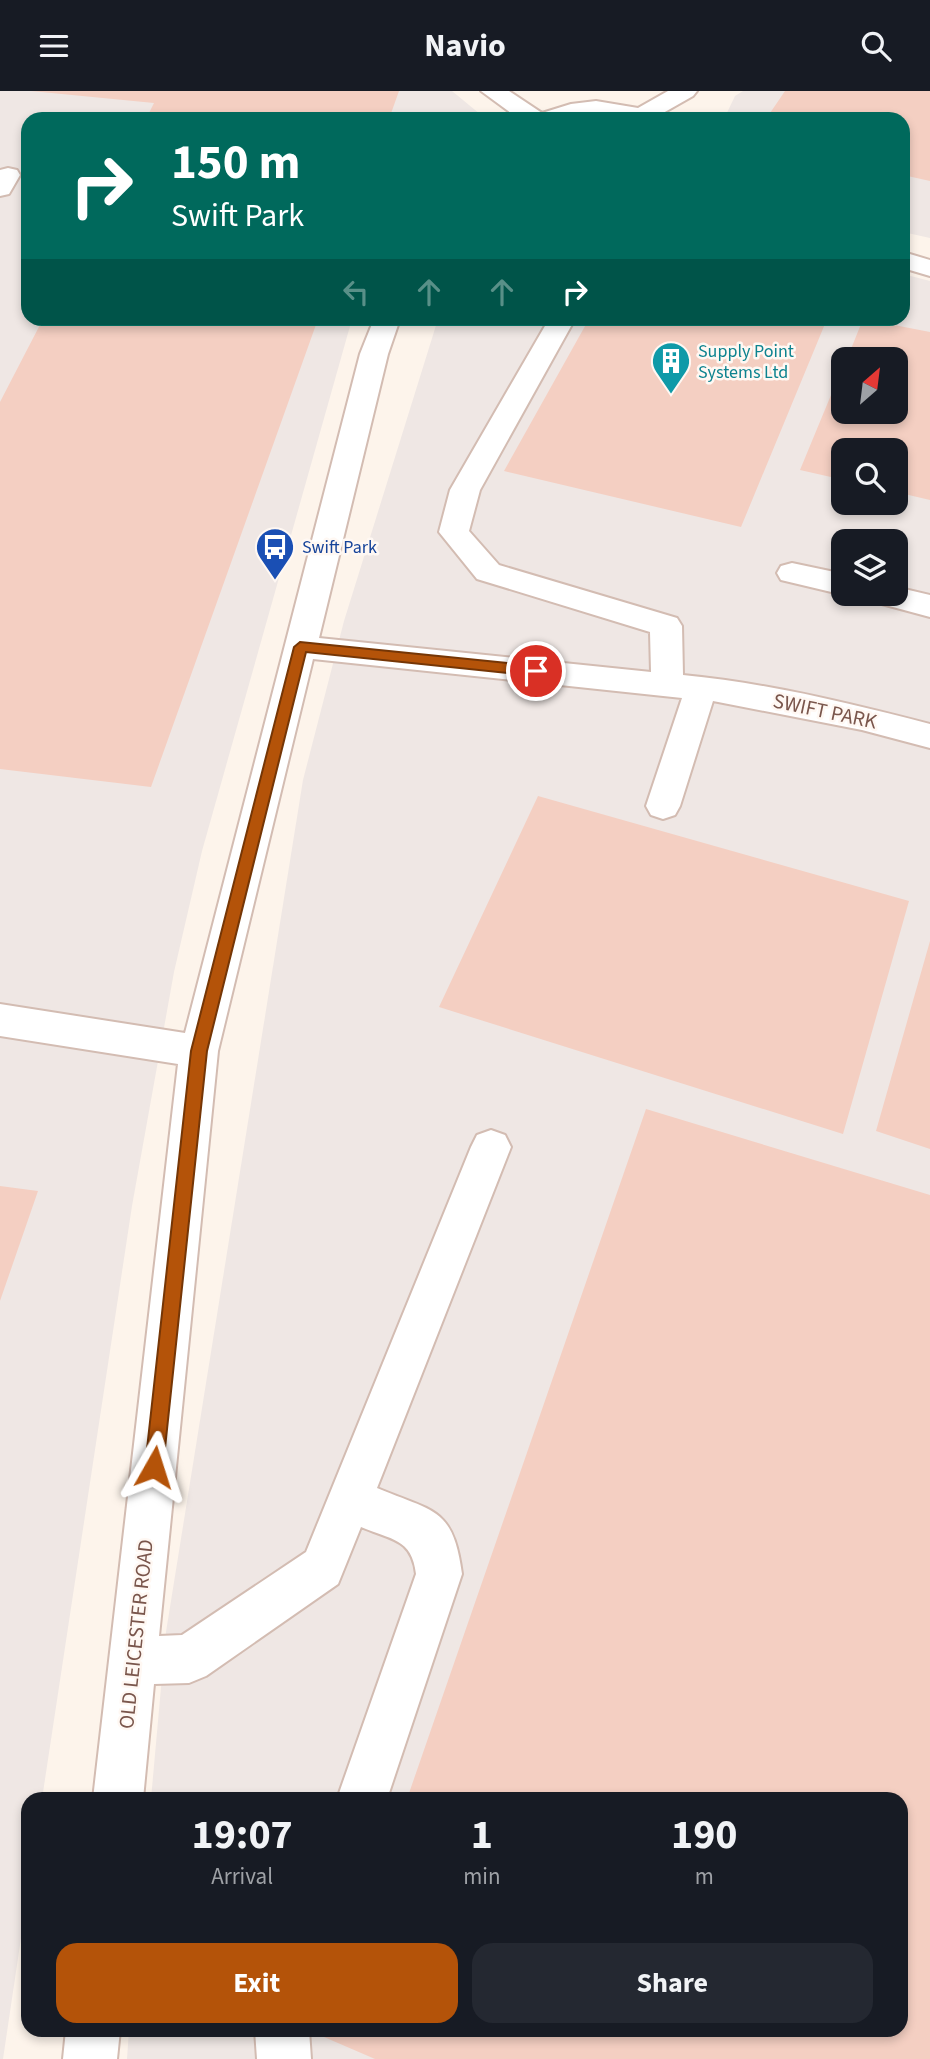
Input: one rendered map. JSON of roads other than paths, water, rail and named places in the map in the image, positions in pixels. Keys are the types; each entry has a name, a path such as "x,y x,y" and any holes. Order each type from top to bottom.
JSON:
{"street":[{"path":"493,91 524,112"},
{"path":"653,112 685,91"},
{"path":"570,112 598,109 613,112"},
{"path":"910,262 930,268"},
{"name":"OLD LEICESTER ROAD","path":"119,1792 199,1051 374,354 384,326"},
{"path":"558,326 465,490 454,532 488,572 666,626 667,685"},
{"path":"792,573 831,582"},
{"path":"908,600 930,606"},
{"name":"SWIFT PARK","path":"300,647 736,692 930,736"},
{"path":"663,806 701,688"},
{"path":"0,1020 199,1051"},
{"path":"133,1661 189,1659 322,1567 491,1147"},
{"path":"350,1499 420,1528 435,1543 439,1574 364,1792"},
{"path":"90,2059 92,2037"},
{"path":"282,2037 284,2059"}],"place":[{"name":"Supply Point Systems Ltd","path":"671,395"},
{"name":"Swift Park","path":"275,581"}]}
